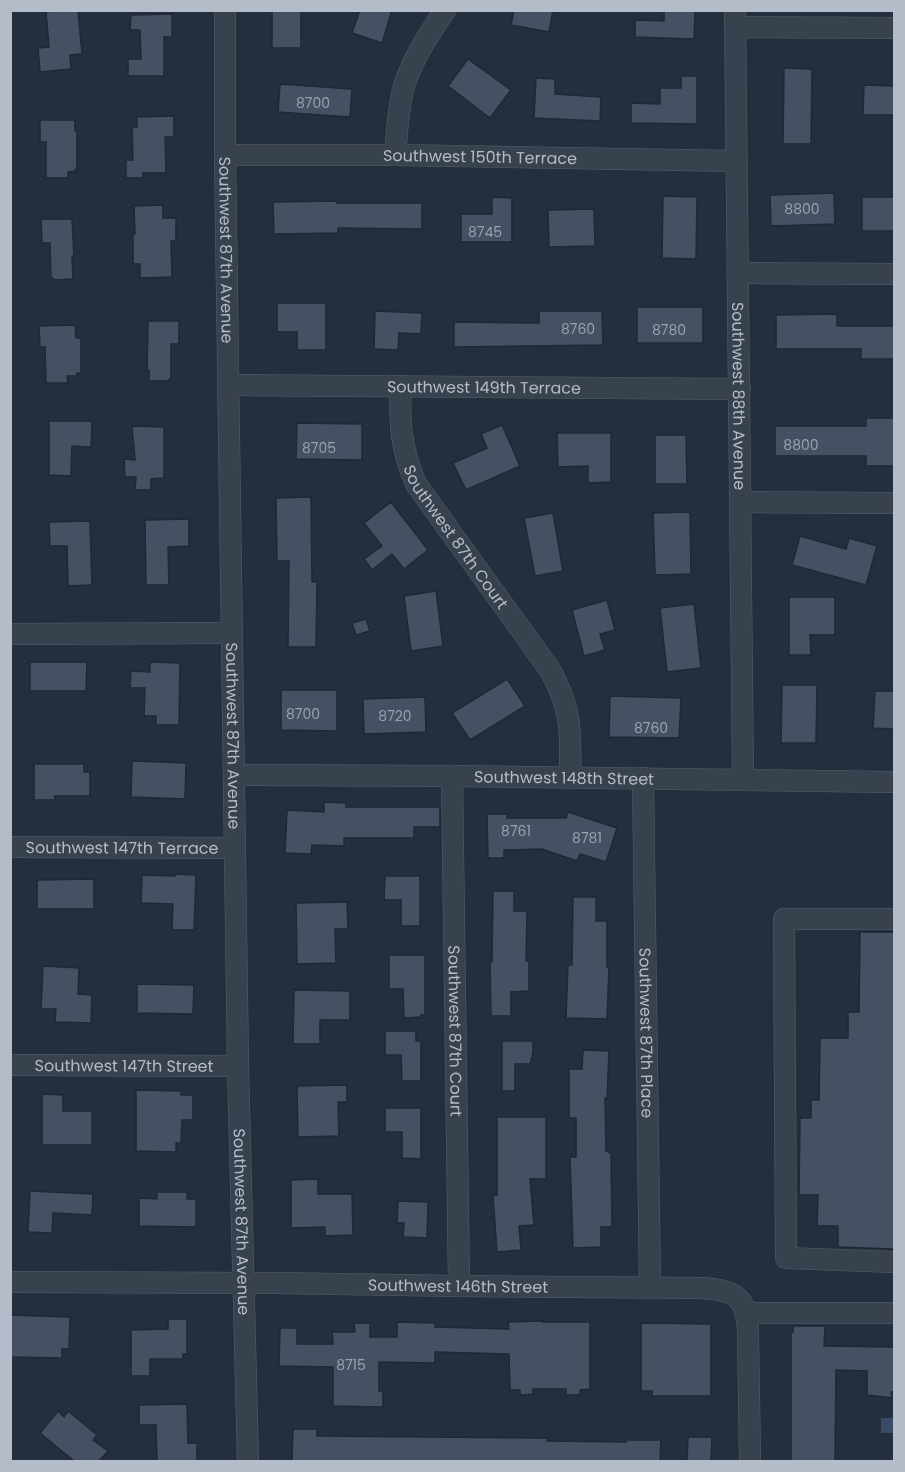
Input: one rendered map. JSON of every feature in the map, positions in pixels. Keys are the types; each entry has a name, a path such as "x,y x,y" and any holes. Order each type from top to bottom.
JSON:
{"street":[{"name":"Southwest 87th Avenue","path":"225,10 238,1066 248,1461"},
{"path":"395,155 403,89 426,38 445,10"},
{"path":"735,19 894,28"},
{"name":"Southwest 88th Avenue","path":"735,19 743,780"},
{"name":"Southwest 150th Terrace","path":"225,155 395,155 736,161"},
{"path":"738,273 894,274"},
{"name":"Southwest 149th Terrace","path":"229,385 740,389"},
{"name":"Southwest 87th Court","path":"401,386 401,433 416,484 550,670 559,686 569,718 570,777"},
{"path":"740,502 894,503"},
{"path":"10,634 232,633"},
{"name":"Southwest 148th Street","path":"234,775 894,782"},
{"name":"Southwest 87th Court","path":"452,776 459,1286"},
{"name":"Southwest 87th Place","path":"643,778 650,1287"},
{"name":"Southwest 147th Terrace","path":"10,847 235,848"},
{"path":"894,919 784,919 786,1258 894,1262"},
{"name":"Southwest 147th Street","path":"10,1065 238,1066"},
{"name":"Southwest 146th Street","path":"10,1282 701,1288 724,1291 739,1299 747,1313"},
{"path":"750,1461 747,1313 894,1313"}],"water":[{"path":"881,1418 894,1418 894,1433 881,1433"}],"building":[{"path":"78,10 82,54 70,55 71,69 40,72 38,48 49,47 46,12"},
{"path":"272,10 301,10 301,48 272,48"},
{"path":"360,10 392,10 382,43 352,33"},
{"path":"514,10 553,10 549,32 511,25"},
{"path":"664,10 695,10 694,39 635,37 635,20 664,21"},
{"path":"172,14 172,37 164,37 164,76 128,76 128,59 141,59 140,30 130,30 131,15"},
{"path":"468,59 511,90 490,118 448,86"},
{"path":"784,68 812,69 811,144 783,144"},
{"path":"681,76 697,76 697,124 631,123 631,103 660,104 660,88 681,88"},
{"path":"536,78 555,79 555,94 601,97 600,121 534,118"},
{"path":"280,84 352,89 350,117 278,112"},
{"path":"864,85 894,86 894,115 863,115"},
{"path":"174,116 174,137 165,137 166,173 143,173 143,178 126,178 126,160 133,160 132,128 137,127 137,117"},
{"path":"40,120 75,120 77,168 76,171 68,172 68,178 46,178 46,142 40,142"},
{"path":"834,193 835,224 771,226 770,195"},
{"path":"663,196 697,197 696,259 662,258"},
{"path":"492,197 512,198 512,242 461,242 461,214 492,214"},
{"path":"862,197 894,197 894,231 862,231"},
{"path":"337,201 337,203 422,203 422,229 338,228 338,233 274,234 273,202"},
{"path":"163,205 163,218 176,218 176,241 171,241 172,277 140,278 140,264 133,264 134,206"},
{"path":"594,209 595,246 549,247 548,210"},
{"path":"41,219 72,219 73,279 53,280 51,278 50,243 42,243"},
{"path":"277,303 326,303 326,350 297,350 297,332 277,332"},
{"path":"637,307 703,307 703,343 637,343"},
{"path":"375,311 422,313 421,334 399,333 398,350 374,349"},
{"path":"539,311 602,311 603,345 454,347 454,322 539,323"},
{"path":"837,314 837,326 894,326 894,359 861,359 861,349 776,349 776,315"},
{"path":"148,321 179,321 179,344 171,344 171,379 169,381 149,381 149,370 147,370"},
{"path":"75,325 76,338 81,338 81,373 77,373 76,376 67,376 68,383 46,383 45,347 40,347 39,326"},
{"path":"866,418 894,418 894,466 866,466 866,456 775,456 775,426 866,426"},
{"path":"49,421 92,421 91,447 72,446 71,476 49,475"},
{"path":"297,423 362,424 362,460 296,459"},
{"path":"502,425 520,466 466,490 453,463 487,448 481,434"},
{"path":"132,426 164,427 164,478 151,479 151,490 135,490 136,477 125,477 124,459 135,460"},
{"path":"557,433 611,433 611,482 588,483 588,466 558,467"},
{"path":"655,435 686,435 687,484 655,484"},
{"path":"311,497 312,582 317,582 316,647 288,647 289,561 277,561 276,498"},
{"path":"391,502 428,550 404,569 392,554 372,570 364,559 382,546 364,523"},
{"path":"690,512 691,574 655,575 653,513"},
{"path":"553,513 563,571 535,576 524,518"},
{"path":"189,519 189,546 168,547 169,585 146,585 145,520"},
{"path":"90,521 92,585 68,586 67,546 50,546 49,522"},
{"path":"800,536 846,549 849,538 877,546 866,585 792,565"},
{"path":"436,591 443,646 411,651 404,596"},
{"path":"789,597 835,597 835,635 810,635 811,655 789,655"},
{"path":"607,600 615,630 600,634 605,650 584,656 572,610"},
{"path":"694,604 701,668 667,672 660,608"},
{"path":"366,619 370,631 356,635 352,623"},
{"path":"30,662 87,662 86,691 30,691"},
{"path":"150,662 180,663 179,725 156,725 156,716 144,716 145,688 130,688 131,671 150,672"},
{"path":"507,679 525,706 470,740 452,713"},
{"path":"782,685 817,685 816,743 781,743"},
{"path":"281,690 337,690 337,731 281,730"},
{"path":"875,691 894,691 894,729 873,728"},
{"path":"610,696 681,698 679,738 609,737"},
{"path":"425,697 426,732 364,734 363,699"},
{"path":"132,761 186,763 185,799 131,797"},
{"path":"34,764 84,764 84,772 90,772 90,796 55,796 55,800 34,800"},
{"path":"324,802 346,803 346,807 440,807 440,827 414,827 414,838 344,838 344,846 312,845 311,854 285,853 287,810 324,812"},
{"path":"568,812 617,828 606,862 580,854 577,861 542,849 504,850 504,858 488,858 487,814 507,814 507,818 566,818"},
{"path":"175,874 196,875 194,930 172,930 173,904 141,903 142,875 175,876"},
{"path":"385,876 420,876 420,926 401,926 401,900 384,900"},
{"path":"94,879 94,909 37,909 37,880"},
{"path":"493,891 514,891 514,911 527,911 526,961 529,961 529,991 511,992 511,1016 491,1016 490,962 492,962"},
{"path":"573,897 596,897 596,921 607,921 607,967 609,967 607,1019 566,1018 568,965 572,965"},
{"path":"347,902 348,929 335,929 336,963 297,964 296,903"},
{"path":"860,932 894,932 894,1249 838,1247 838,1226 817,1226 818,1195 799,1195 800,1118 811,1118 811,1100 819,1100 820,1038 848,1038 848,1012 859,1012"},
{"path":"389,955 425,955 425,1015 404,1018 403,989 389,989"},
{"path":"43,966 79,968 78,994 92,995 91,1023 55,1022 56,1009 41,1009"},
{"path":"137,984 194,985 193,1014 137,1013"},
{"path":"294,990 350,991 350,1020 320,1020 320,1044 293,1044"},
{"path":"385,1031 416,1031 416,1041 421,1041 421,1081 402,1081 401,1055 385,1055"},
{"path":"502,1041 533,1041 530,1064 515,1064 515,1091 502,1091"},
{"path":"583,1050 609,1051 607,1099 605,1098 606,1151 611,1153 612,1227 601,1227 601,1247 573,1248 570,1157 576,1157 576,1118 569,1118 569,1069 582,1069"},
{"path":"347,1085 347,1102 338,1102 339,1136 298,1137 297,1086"},
{"path":"136,1090 181,1091 181,1095 193,1095 193,1120 182,1120 181,1143 176,1143 176,1152 136,1151"},
{"path":"42,1094 63,1095 63,1111 92,1111 92,1145 42,1145"},
{"path":"385,1108 421,1108 421,1159 402,1158 402,1132 385,1132"},
{"path":"497,1117 546,1117 546,1179 530,1179 534,1225 519,1226 521,1250 497,1252 493,1196 497,1195"},
{"path":"318,1179 318,1194 352,1194 353,1235 325,1236 325,1227 291,1228 291,1180"},
{"path":"30,1191 93,1194 92,1215 53,1213 52,1233 28,1232"},
{"path":"157,1192 187,1192 187,1199 196,1199 196,1227 139,1226 139,1198 157,1199"},
{"path":"398,1201 428,1202 427,1238 403,1237 404,1223 397,1223"},
{"path":"10,1315 70,1317 69,1349 62,1349 62,1358 10,1357"},
{"path":"168,1319 187,1319 187,1354 183,1354 183,1359 150,1359 150,1376 131,1376 131,1330 168,1329"},
{"path":"397,1322 435,1323 435,1327 509,1329 508,1322 590,1322 590,1389 580,1390 580,1395 566,1395 566,1389 533,1389 533,1394 520,1395 520,1390 510,1390 509,1354 435,1352 435,1363 379,1362 379,1391 383,1391 383,1407 333,1406 333,1367 279,1366 280,1328 297,1328 297,1344 333,1344 332,1332 355,1332 354,1323 370,1323 370,1337 397,1337"},
{"path":"641,1323 711,1324 711,1396 652,1396 652,1391 641,1391"},
{"path":"793,1326 825,1326 824,1346 894,1347 892,1398 867,1395 867,1371 836,1370 835,1461 791,1461 791,1333"},
{"path":"187,1404 188,1443 197,1443 197,1461 157,1461 156,1425 139,1425 139,1405"},
{"path":"58,1411 64,1417 68,1411 97,1435 93,1440 108,1451 99,1461 74,1461 40,1433"},
{"path":"293,1429 317,1429 317,1436 547,1438 547,1441 626,1442 626,1440 661,1440 660,1461 292,1461"},
{"path":"688,1437 712,1437 711,1461 687,1461"}]}
